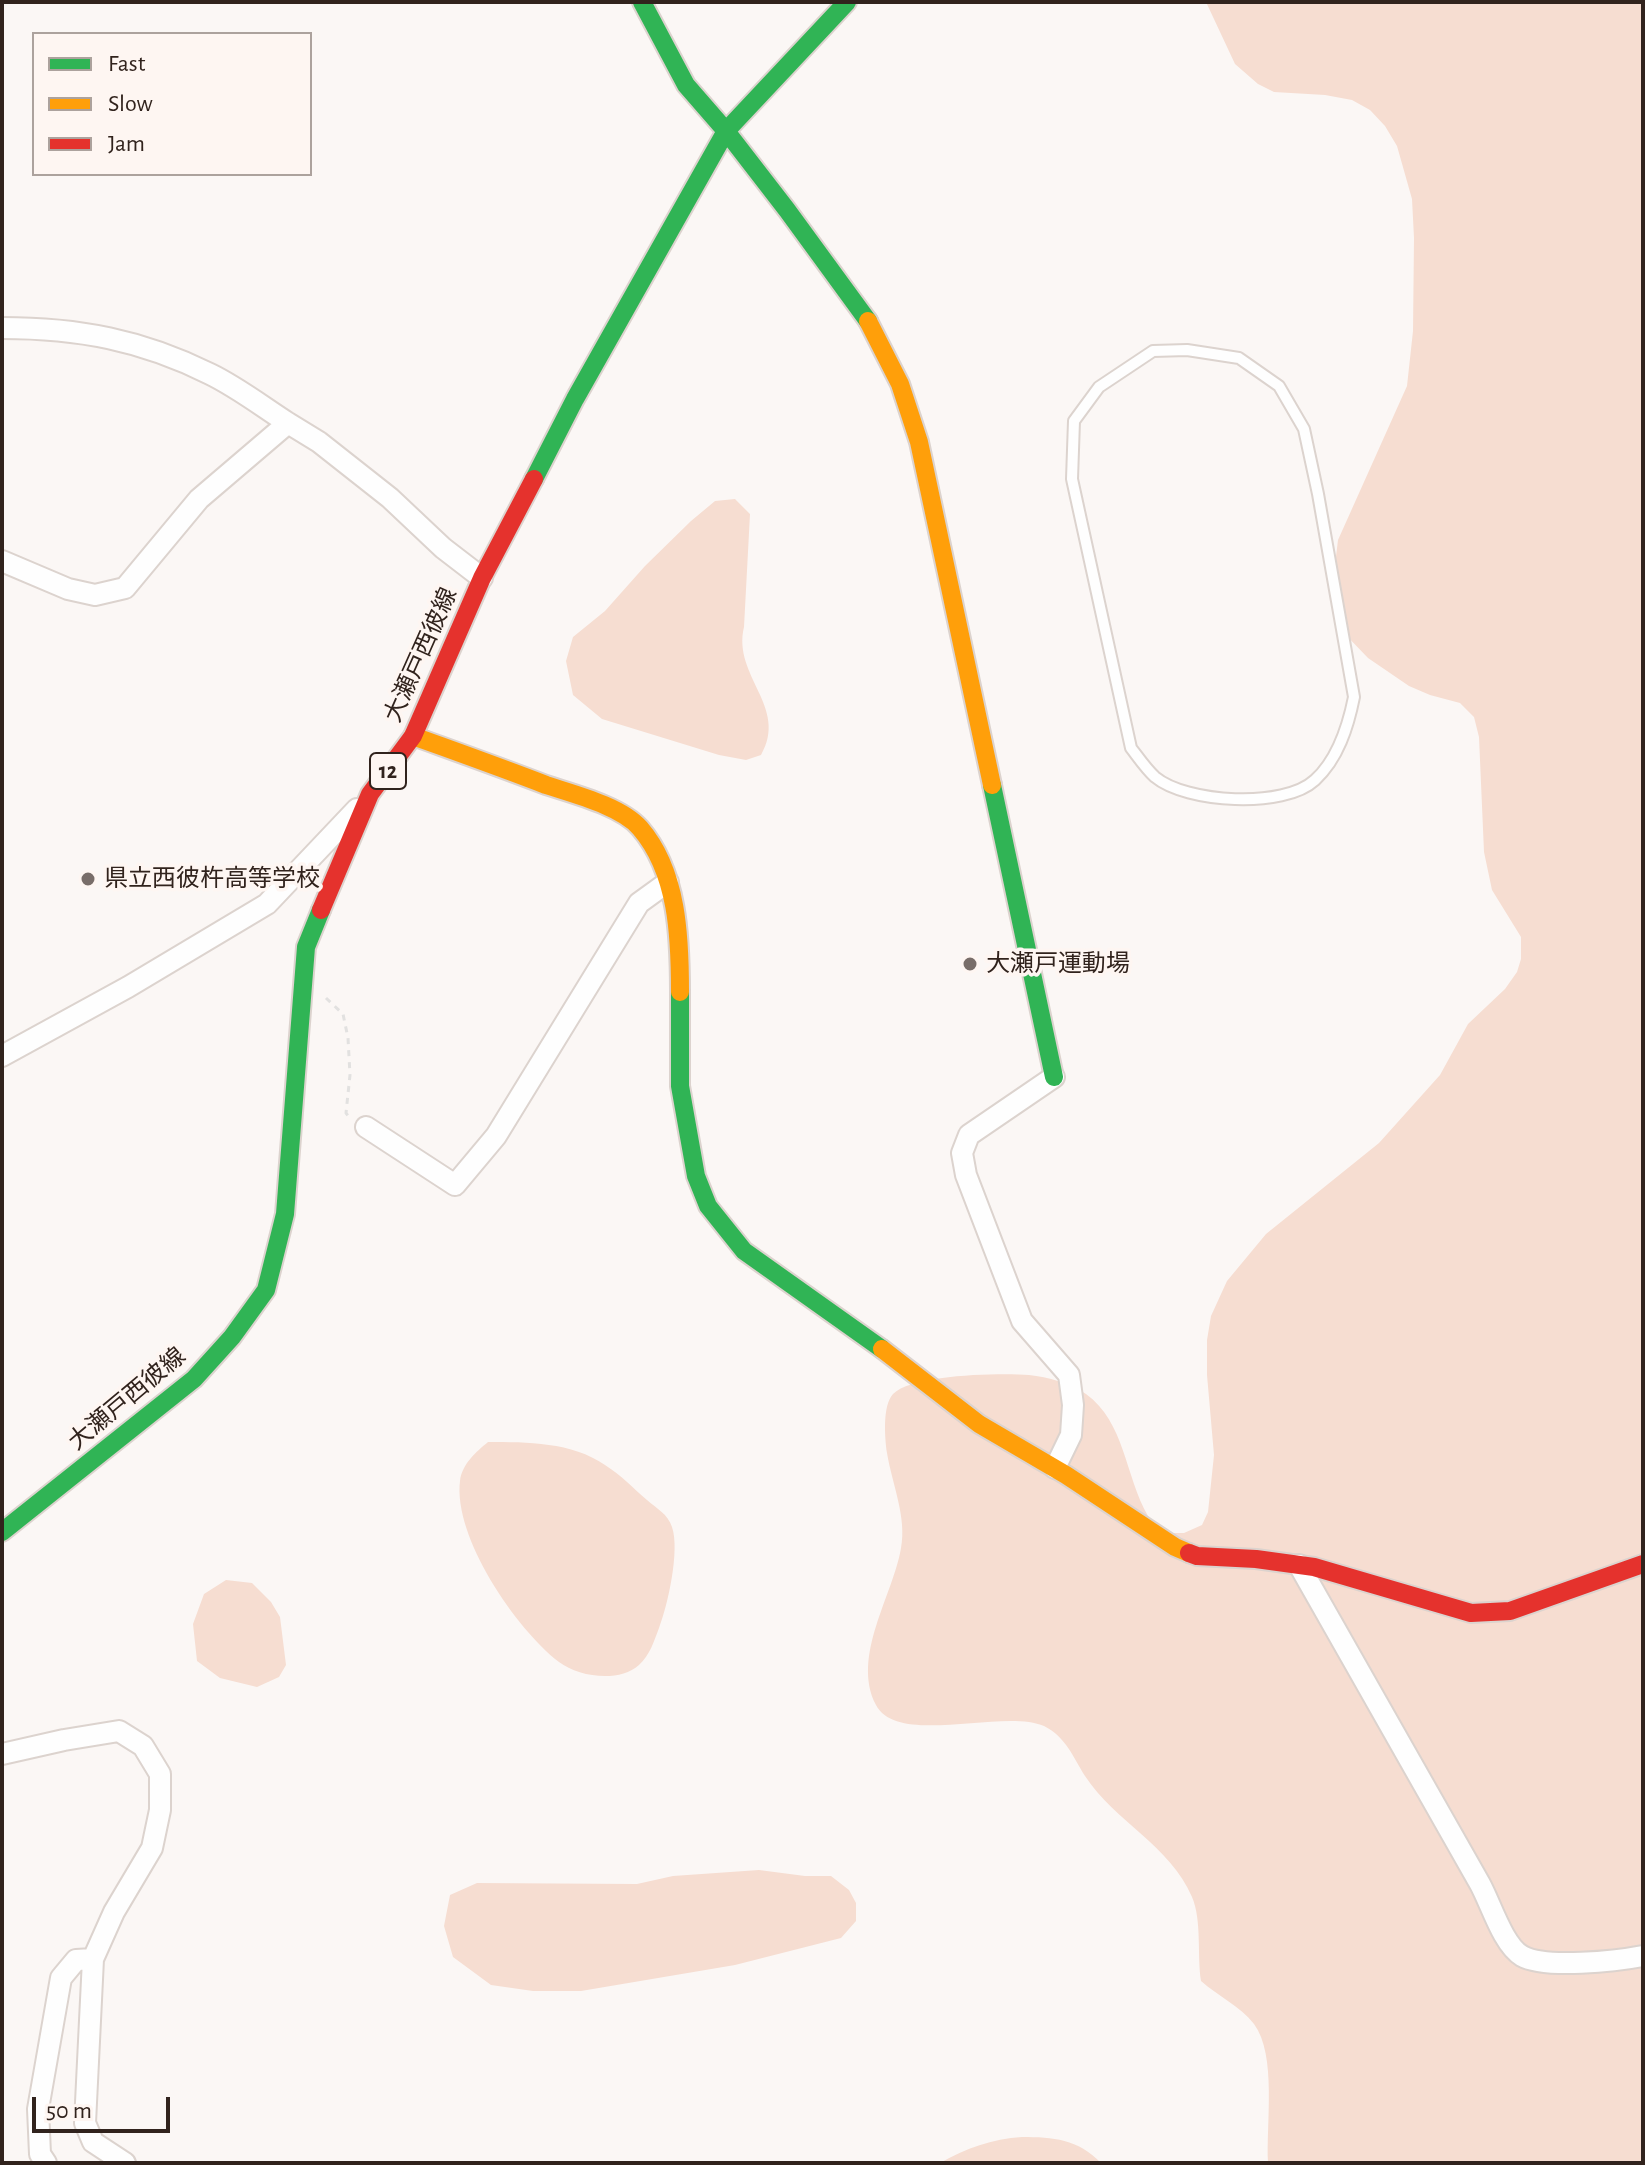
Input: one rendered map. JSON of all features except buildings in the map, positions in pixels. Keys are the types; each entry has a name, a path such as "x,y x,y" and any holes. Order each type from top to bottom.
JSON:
{"street":[{"path":"642,2 686,85 787,210 873,328 900,384 919,442 1054,1077 969,1135 962,1153 966,1175 1022,1321 1069,1375 1073,1405 1071,1435 1055,1468"},
{"name":"大瀬戸西彼線","path":"2,1532 194,1379 232,1337 266,1290 285,1214 306,947 370,794 413,736 482,578 575,399 726,131 847,2"},
{"path":"2,328 45,328 122,339 211,374 319,442 390,498 443,548 482,578"},
{"path":"2,561 68,589 95,595 125,588 199,499 288,423"},
{"path":"413,736 605,806 638,825 654,846 668,882 680,938 680,1086 696,1176 708,1206 744,1251 909,1368 979,1424 1055,1468 1175,1547 1197,1556 1299,1565 1471,1613 1510,1611 1643,1564"},
{"path":"2,1056 128,987 267,904 370,794"},
{"path":"366,1127 455,1185 496,1136 639,903 668,882"},
{"path":"1299,1565 1482,1888 1510,1944 1523,1957 1540,1961 1611,1962 1643,1956"},
{"path":"2,1754 119,1731 143,1746 160,1774 160,1810 152,1848 114,1912 93,1959 85,2123 93,2142 125,2163"},
{"path":"46,2163 40,2154 38,2109 61,1978 76,1960 93,1959"}],"lane":[{"path":"1187,350 1239,358 1279,386 1304,429 1354,697 1348,728 1331,759 1313,782 1282,797 1233,800 1196,795 1156,778 1131,748 1072,479 1074,421 1099,387 1153,351 1187,350"}],"path":[{"path":"302,991 325,997 343,1014 350,1075 346,1113 350,1119 366,1127"}],"shaded area":[{"path":"1206,2 1643,2 1643,2163 1268,2163 1268,2071 1261,2037 1242,2012 1201,1981 1195,1906 1170,1863 1097,1792 1063,1742 1044,1726 1004,1721 928,1725 906,1723 888,1717 876,1705 870,1686 868,1667 871,1646 897,1567 902,1536 901,1512 886,1440 886,1414 893,1394 919,1382 999,1374 1029,1375 1073,1387 1086,1394 1109,1419 1140,1500 1154,1523 1165,1533 1184,1533 1202,1525 1208,1512 1214,1455 1207,1340 1211,1316 1227,1281 1266,1234 1379,1143 1440,1075 1468,1024 1505,989 1517,972 1521,959 1521,937 1492,890 1484,852 1479,737 1474,717 1460,703 1409,686 1368,658 1343,632 1333,581 1338,540 1407,386 1413,331 1414,238 1412,199 1397,146 1385,126 1370,110 1352,100 1274,92 1258,84 1235,64"},
{"path":"735,499 750,514 742,645 768,722 768,738 761,755 746,760 719,755 602,719 573,695 566,661 573,637 605,611 691,521 715,501"},
{"path":"488,1442 549,1445 592,1457 616,1473 668,1518 675,1549 666,1606 649,1652 631,1671 599,1676 577,1671 559,1662 524,1628 491,1580 466,1528 460,1504 461,1475 474,1454"},
{"path":"226,1580 252,1583 271,1602 280,1617 286,1665 279,1677 257,1687 220,1678 197,1661 193,1624 204,1594"},
{"path":"759,1870 831,1876 849,1890 856,1903 856,1921 841,1938 735,1965 581,1991 533,1991 491,1985 453,1957 444,1926 450,1895 477,1883 637,1884 673,1876"},
{"path":"1022,2137 1074,2144 1101,2163 940,2163 980,2145"}],"traffic: fast":[{"path":"642,2 686,85 787,210 868,321"},
{"path":"534,479 575,399 726,131 847,2"},
{"path":"992,785 1054,1077"},
{"path":"2,1532 194,1379 232,1337 266,1290 285,1214 306,947 321,910"},
{"path":"680,992 680,1086 696,1176 708,1206 744,1251 882,1349"}],"traffic: slow":[{"path":"868,321 900,384 919,442 992,785"},
{"path":"413,736 596,802 632,820 653,845 669,885 677,928 680,992"},
{"path":"882,1349 979,1424 1189,1553"}],"traffic: jam":[{"path":"321,910 370,794 413,736 482,578 534,479"},
{"path":"1189,1553 1314,1567 1471,1613 1510,1611 1643,1564"}],"place":[{"name":"県立西彼杵高等学校","path":"88,879"},
{"name":"大瀬戸運動場","path":"970,964"}]}
